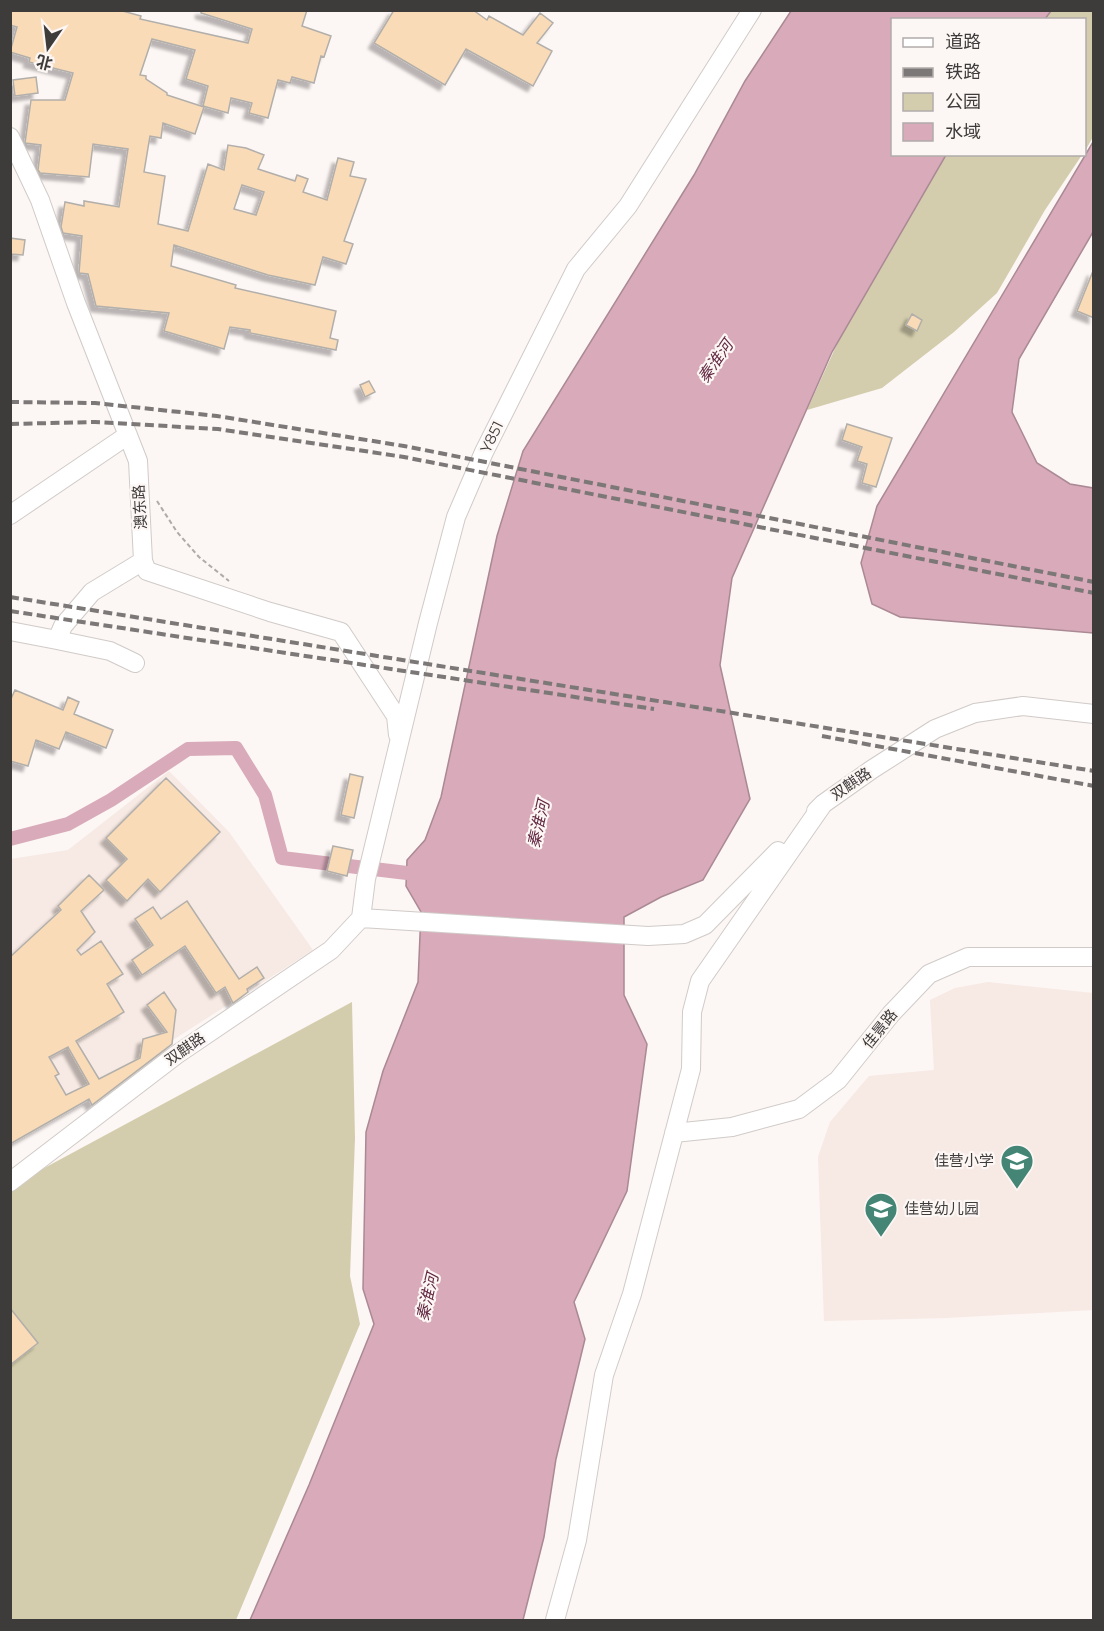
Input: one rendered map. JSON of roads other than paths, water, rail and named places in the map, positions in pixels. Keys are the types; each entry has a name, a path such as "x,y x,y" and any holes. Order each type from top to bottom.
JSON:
{"street":[{"name":"Y851","path":"361,918 366,879 428,622 456,517 484,452 576,269 628,206 752,10"},
{"name":"澳东路","path":"10,137 40,200 76,303 138,460 143,561"},
{"path":"10,515 128,435"},
{"path":"57,640 63,626 92,592 143,561 147,571 270,612 341,632 396,716 400,742"},
{"path":"10,631 110,651 135,663"},
{"name":"双麒路","path":"10,1182 176,1055 331,950 361,918 648,936 684,934 705,925 759,872 822,804 935,729 975,713 1023,706 1094,714"},
{"path":"555,1620 577,1540 604,1375 632,1294 691,1069 692,1012 700,981 822,804"},
{"name":"佳景路","path":"674,1133 732,1127 799,1109 838,1080 891,1014 929,974 968,957 1094,957"}],"water":[{"name":"秦淮河","path":"791,11 1051,11 1046,18 891,18 891,156 945,156 832,352 732,578 720,665 750,799 703,880 661,897 624,917 624,995 647,1044 627,1191 574,1302 585,1339 556,1459 544,1537 523,1620 250,1620 309,1485 374,1324 363,1289 366,1132 383,1071 418,982 421,912 406,886 407,860 425,840 441,797 497,536 523,451 694,175 745,81"},
{"path":"1093,142 1093,232 1019,359 1012,412 1037,463 1070,484 1093,488 1093,633 900,617 872,604 861,563 877,506"}],"waterway":[{"path":"10,839 68,824 111,800 188,749 236,748 265,795 282,858 407,873"}],"railway":[{"path":"10,402 95,403 217,416 404,446 1094,582"},
{"path":"10,424 95,422 218,429 404,457 1094,593"},
{"path":"10,597 1094,771"},
{"path":"10,611 654,709"},
{"path":"822,736 1094,786"}],"place":[{"name":"佳营小学","path":"1017,1190"},
{"name":"佳营幼儿园","path":"881,1238"}]}
